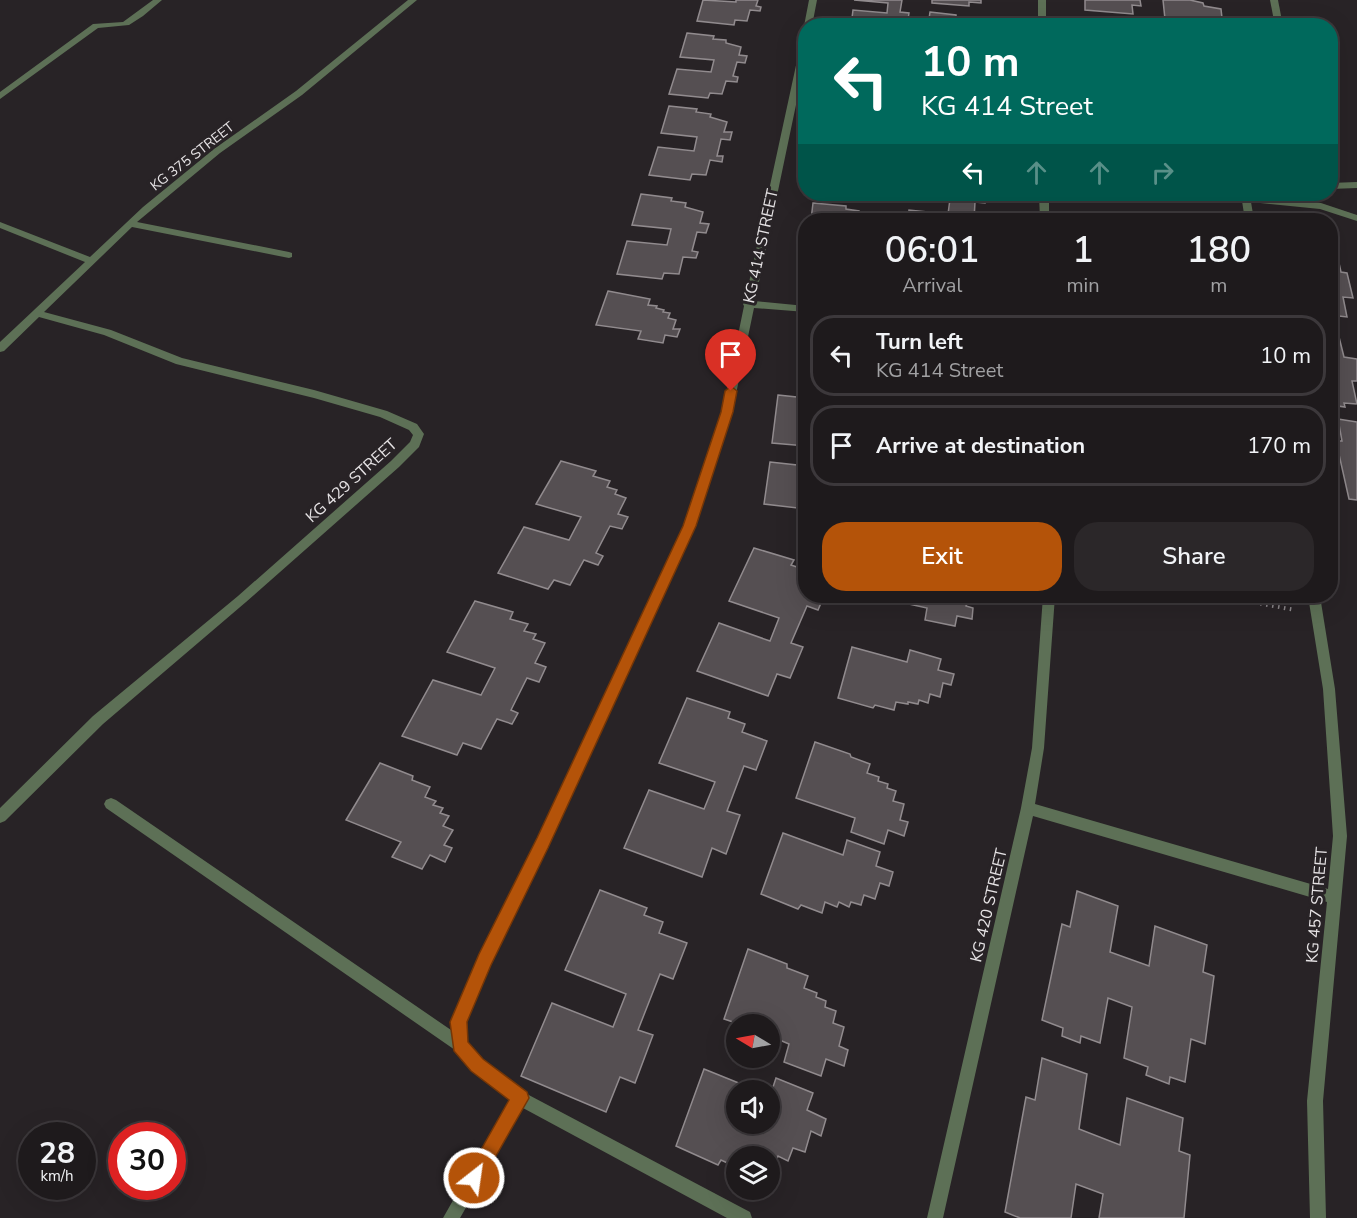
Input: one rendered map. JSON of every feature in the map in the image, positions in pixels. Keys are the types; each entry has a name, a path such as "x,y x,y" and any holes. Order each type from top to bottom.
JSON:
{"street":[{"path":"0,96 96,26 109,23 121,25 134,19 158,0"},
{"name":"KG 375 STREET","path":"0,348 130,224 217,151 298,93 412,0"},
{"path":"809,18 813,0"},
{"path":"1042,0 1042,18"},
{"path":"1274,0 1277,18"},
{"name":"KG 414 STREET","path":"460,1045 458,1022 485,960 547,833 690,526 727,412 798,72"},
{"path":"1338,186 1357,185"},
{"path":"1267,201 1322,206 1357,218"},
{"path":"1320,201 1322,206"},
{"path":"130,224 289,255"},
{"path":"0,225 92,261"},
{"path":"748,304 798,308"},
{"name":"KG 429 STREET","path":"0,817 98,720 242,599 395,464 415,444 419,434 413,427 382,414 315,394 180,361 106,332 37,313"},
{"name":"KG 420 STREET","path":"935,1218 1028,808 1038,748 1048,603"},
{"name":"KG 457 STREET","path":"1315,603 1329,689 1340,836 1314,1101 1318,1218"},
{"path":"111,804 460,1045 477,1065 520,1098 744,1218"},
{"path":"1028,808 1335,898"},
{"path":"451,1218 520,1098"}],"path":[{"path":"1257,603 1317,614"}],"building":[{"path":"703,0 736,2 736,0 758,0 756,6 761,7 760,11 750,10 747,21 735,20 734,25 697,21"},
{"path":"854,0 902,0 900,12 909,13 908,18 852,18 853,10 887,13 888,3"},
{"path":"932,0 981,0 981,3 969,2 969,6 932,3"},
{"path":"1085,0 1140,0 1141,6 1132,5 1133,14 1085,10"},
{"path":"1163,0 1190,0 1203,3 1204,6 1221,9 1222,18 1165,18"},
{"path":"930,12 962,18 929,18"},
{"path":"687,33 714,36 713,39 726,40 726,43 741,47 739,55 747,56 745,63 737,62 733,76 738,77 737,82 726,81 722,94 710,93 708,98 669,94 677,69 711,72 714,60 680,57"},
{"path":"669,106 697,109 696,112 711,114 710,117 727,122 724,132 732,132 730,140 721,139 717,156 723,156 722,162 710,160 706,175 692,174 690,180 649,175 658,147 694,151 697,137 661,133"},
{"path":"641,194 672,198 671,201 686,203 685,207 703,212 700,223 709,224 706,233 697,232 692,251 698,252 696,258 683,257 679,274 664,273 662,279 617,274 627,241 667,245 671,229 632,225"},
{"path":"950,201 985,201 985,203 975,202 974,213 948,213"},
{"path":"813,203 846,206 846,209 859,211 859,213 812,213"},
{"path":"909,210 938,213 909,213"},
{"path":"1338,258 1341,272 1347,273 1353,298 1343,297 1347,317 1338,316"},
{"path":"608,291 650,299 648,305 657,306 656,308 664,310 663,312 670,313 668,318 676,320 673,329 680,329 677,337 665,335 663,343 638,339 641,331 596,325"},
{"path":"1338,333 1344,357 1357,359 1357,381 1352,381 1357,404 1344,403 1345,407 1338,406"},
{"path":"778,395 798,397 798,445 772,443"},
{"path":"1338,419 1357,422 1357,500 1349,499 1338,450 1338,441 1342,441"},
{"path":"561,461 596,471 593,476 610,481 607,487 617,490 615,494 626,498 618,514 628,517 622,529 610,526 596,553 603,556 598,565 584,560 570,585 554,580 548,589 498,573 524,527 569,540 581,517 536,504"},
{"path":"770,462 798,465 798,508 764,504"},
{"path":"754,548 794,560 791,565 798,567 798,603 821,603 818,610 807,606 791,643 803,647 790,678 777,674 768,696 697,671 719,623 770,641 779,618 729,601"},
{"path":"475,601 513,612 510,619 528,624 524,631 536,634 533,639 545,643 535,663 546,667 539,682 527,678 511,710 518,713 512,724 497,719 481,749 463,743 457,755 402,736 433,680 481,695 495,668 447,652"},
{"path":"904,603 967,603 966,606 973,608 972,619 957,616 955,626 925,620 927,608"},
{"path":"852,647 907,662 910,650 941,659 938,670 954,674 951,685 943,683 940,697 930,694 928,703 919,700 918,704 896,702 894,710 875,705 873,708 838,698"},
{"path":"687,698 730,712 728,718 745,724 742,732 767,741 756,770 744,766 727,811 740,815 726,854 712,848 702,877 624,848 649,790 704,809 715,782 659,763"},
{"path":"815,742 850,754 851,757 870,764 867,773 879,777 878,781 888,784 887,788 896,791 893,801 904,804 900,820 908,822 904,836 888,830 884,844 851,832 855,818 796,798"},
{"path":"380,763 413,776 412,780 430,787 425,797 436,801 433,805 443,808 440,813 449,816 443,826 453,830 444,845 452,848 445,862 430,855 422,869 392,857 401,842 346,820"},
{"path":"783,833 843,855 847,840 880,852 876,866 893,872 889,886 880,883 875,899 864,895 861,905 851,902 849,907 839,902 837,907 825,902 822,913 801,905 798,909 761,894"},
{"path":"600,890 647,908 644,915 663,922 659,933 687,943 673,979 660,974 638,1030 653,1035 635,1083 620,1077 606,1112 521,1076 552,1003 613,1027 626,994 565,970"},
{"path":"1077,891 1118,906 1110,952 1149,966 1155,926 1207,945 1203,972 1214,976 1205,1044 1191,1039 1185,1082 1170,1077 1169,1084 1146,1075 1148,1067 1124,1058 1132,1007 1108,998 1100,1043 1081,1036 1080,1043 1062,1036 1063,1028 1042,1020 1062,924 1070,927"},
{"path":"748,949 787,964 787,968 808,976 804,988 817,993 816,997 826,1001 825,1007 836,1011 833,1023 844,1027 839,1046 848,1050 844,1066 826,1059 821,1076 784,1062 789,1044 780,1040 780,1014 726,1014 726,1020 724,1019"},
{"path":"1042,1058 1087,1074 1079,1129 1120,1145 1127,1098 1183,1118 1179,1151 1190,1155 1184,1218 1099,1218 1103,1194 1076,1184 1071,1218 1020,1218 1005,1212 1026,1097 1035,1100"},
{"path":"704,1069 731,1080 726,1080 726,1134 780,1134 780,1080 775,1080 776,1078 813,1093 807,1110 826,1119 821,1136 811,1131 805,1152 793,1148 788,1161 780,1157 780,1146 726,1146 726,1162 721,1160 718,1165 676,1146"}],"route":[{"path":"474,1178 520,1098 477,1065 460,1045 458,1022 485,960 690,526 727,412 731,391"}]}
